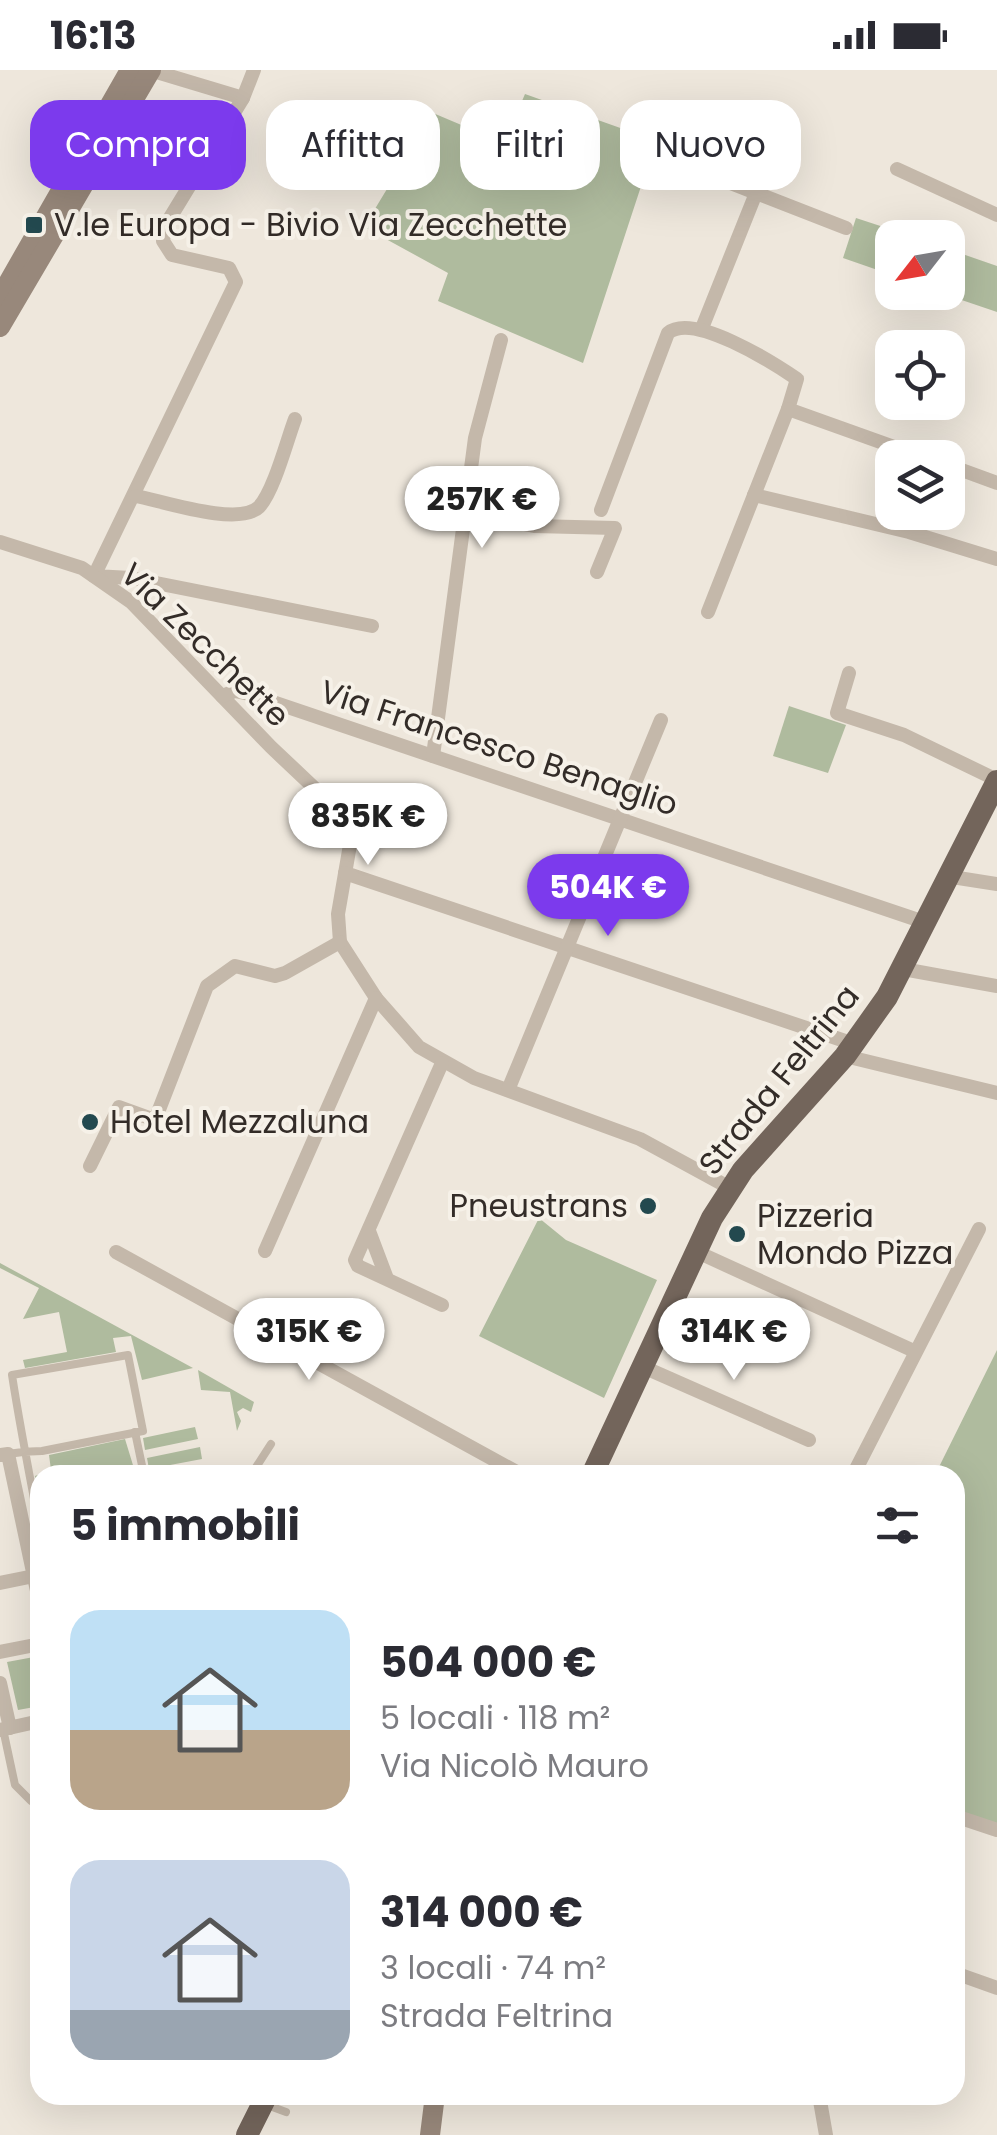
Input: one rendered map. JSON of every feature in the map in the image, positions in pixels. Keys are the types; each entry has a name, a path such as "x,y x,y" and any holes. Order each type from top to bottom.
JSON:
{"main road":[{"path":"0,327 151,70"},
{"path":"0,297 127,72"},
{"name":"Strada Feltrina","path":"600,1465 641,1366 730,1188 849,1050 903,968 997,781"},
{"path":"247,2135 262,2105"},
{"path":"430,2135 434,2105"}],"street":[{"path":"151,70 244,98"},
{"path":"254,70 244,98 164,230 164,246 172,255 229,268 236,282 136,496 94,576 131,578 372,626"},
{"path":"898,169 997,215"},
{"path":"748,190 846,228"},
{"path":"702,328 756,193"},
{"path":"601,510 668,334 677,328 702,328 797,379 708,612"},
{"path":"434,756 475,438 501,340"},
{"path":"788,409 875,440"},
{"path":"136,496 224,515 250,512 264,499 295,419"},
{"path":"965,472 997,483"},
{"path":"754,495 909,532 997,559"},
{"path":"465,512 534,526 615,528 596,572"},
{"name":"Via Zecchette","path":"0,542 94,576 147,617 344,816 351,831 338,914 340,942"},
{"name":"Strada Feltrina","path":"850,673 836,713 904,735 919,746 997,781"},
{"name":"Via Francesco Benaglio","path":"222,696 235,691 249,694 622,816 927,923"},
{"path":"508,1090 660,720"},
{"path":"345,873 849,1050 997,1093"},
{"path":"952,877 997,884"},
{"path":"90,1166 119,1107 155,1120 212,981 235,966 275,976 285,973 340,942 376,998 408,1036 442,1063 640,1139 730,1188"},
{"path":"903,968 997,986"},
{"path":"265,1251 376,998"},
{"path":"442,1063 355,1260 358,1266 442,1305"},
{"path":"859,1465 979,1230"},
{"path":"696,1250 914,1352"},
{"path":"116,1252 504,1465"},
{"path":"641,1366 810,1440"},
{"path":"4,1455 30,1560"},
{"path":"0,1583 30,1577"},
{"path":"0,1652 30,1646"},
{"path":"0,1683 4,1729 30,1723"},
{"path":"965,1819 997,1830"},
{"path":"965,1977 997,1988"},
{"path":"821,2105 826,2135"}],"lane":[{"path":"4,1455 25,1452 143,1431 128,1355 12,1374 25,1452 30,1478"},
{"path":"136,1432 142,1465"},
{"path":"258,1465 270,1444"},
{"path":"4,1729 15,1785 30,1799"},
{"path":"275,2105 286,2112"}],"green space":[{"path":"440,116 460,124 460,190 600,190 600,121 620,128 620,190 640,190 583,363 438,301 448,273 364,227 386,190 440,190"},
{"path":"856,218 875,224 875,269 843,258"},
{"path":"965,255 997,266 997,312 965,301"},
{"path":"789,706 846,725 828,773 773,756"},
{"path":"539,1218 566,1240 657,1280 604,1398 479,1336"},
{"path":"0,1263 193,1368 142,1380 131,1336 113,1338 116,1352 25,1368 23,1360 67,1352 59,1312 23,1319 39,1288 0,1268"},
{"path":"997,1350 997,1824 965,1813 965,1465 940,1465"},
{"path":"198,1370 254,1402 251,1412 243,1408 237,1412 241,1421 237,1431 230,1392 201,1390"},
{"path":"195,1427 198,1439 145,1450 143,1438"},
{"path":"125,1439 133,1465 50,1465 49,1455"},
{"path":"200,1447 202,1459 148,1465 147,1458"},
{"path":"30,1658 30,1708 18,1710 7,1662"}],"place":[{"name":"V.le Europa - Bivio Via Zecchette","path":"34,225"},
{"name":"Hotel Mezzaluna","path":"90,1122"},
{"name":"Pneustrans","path":"648,1206"},
{"name":"Pizzeria Mondo Pizza","path":"737,1234"}]}
